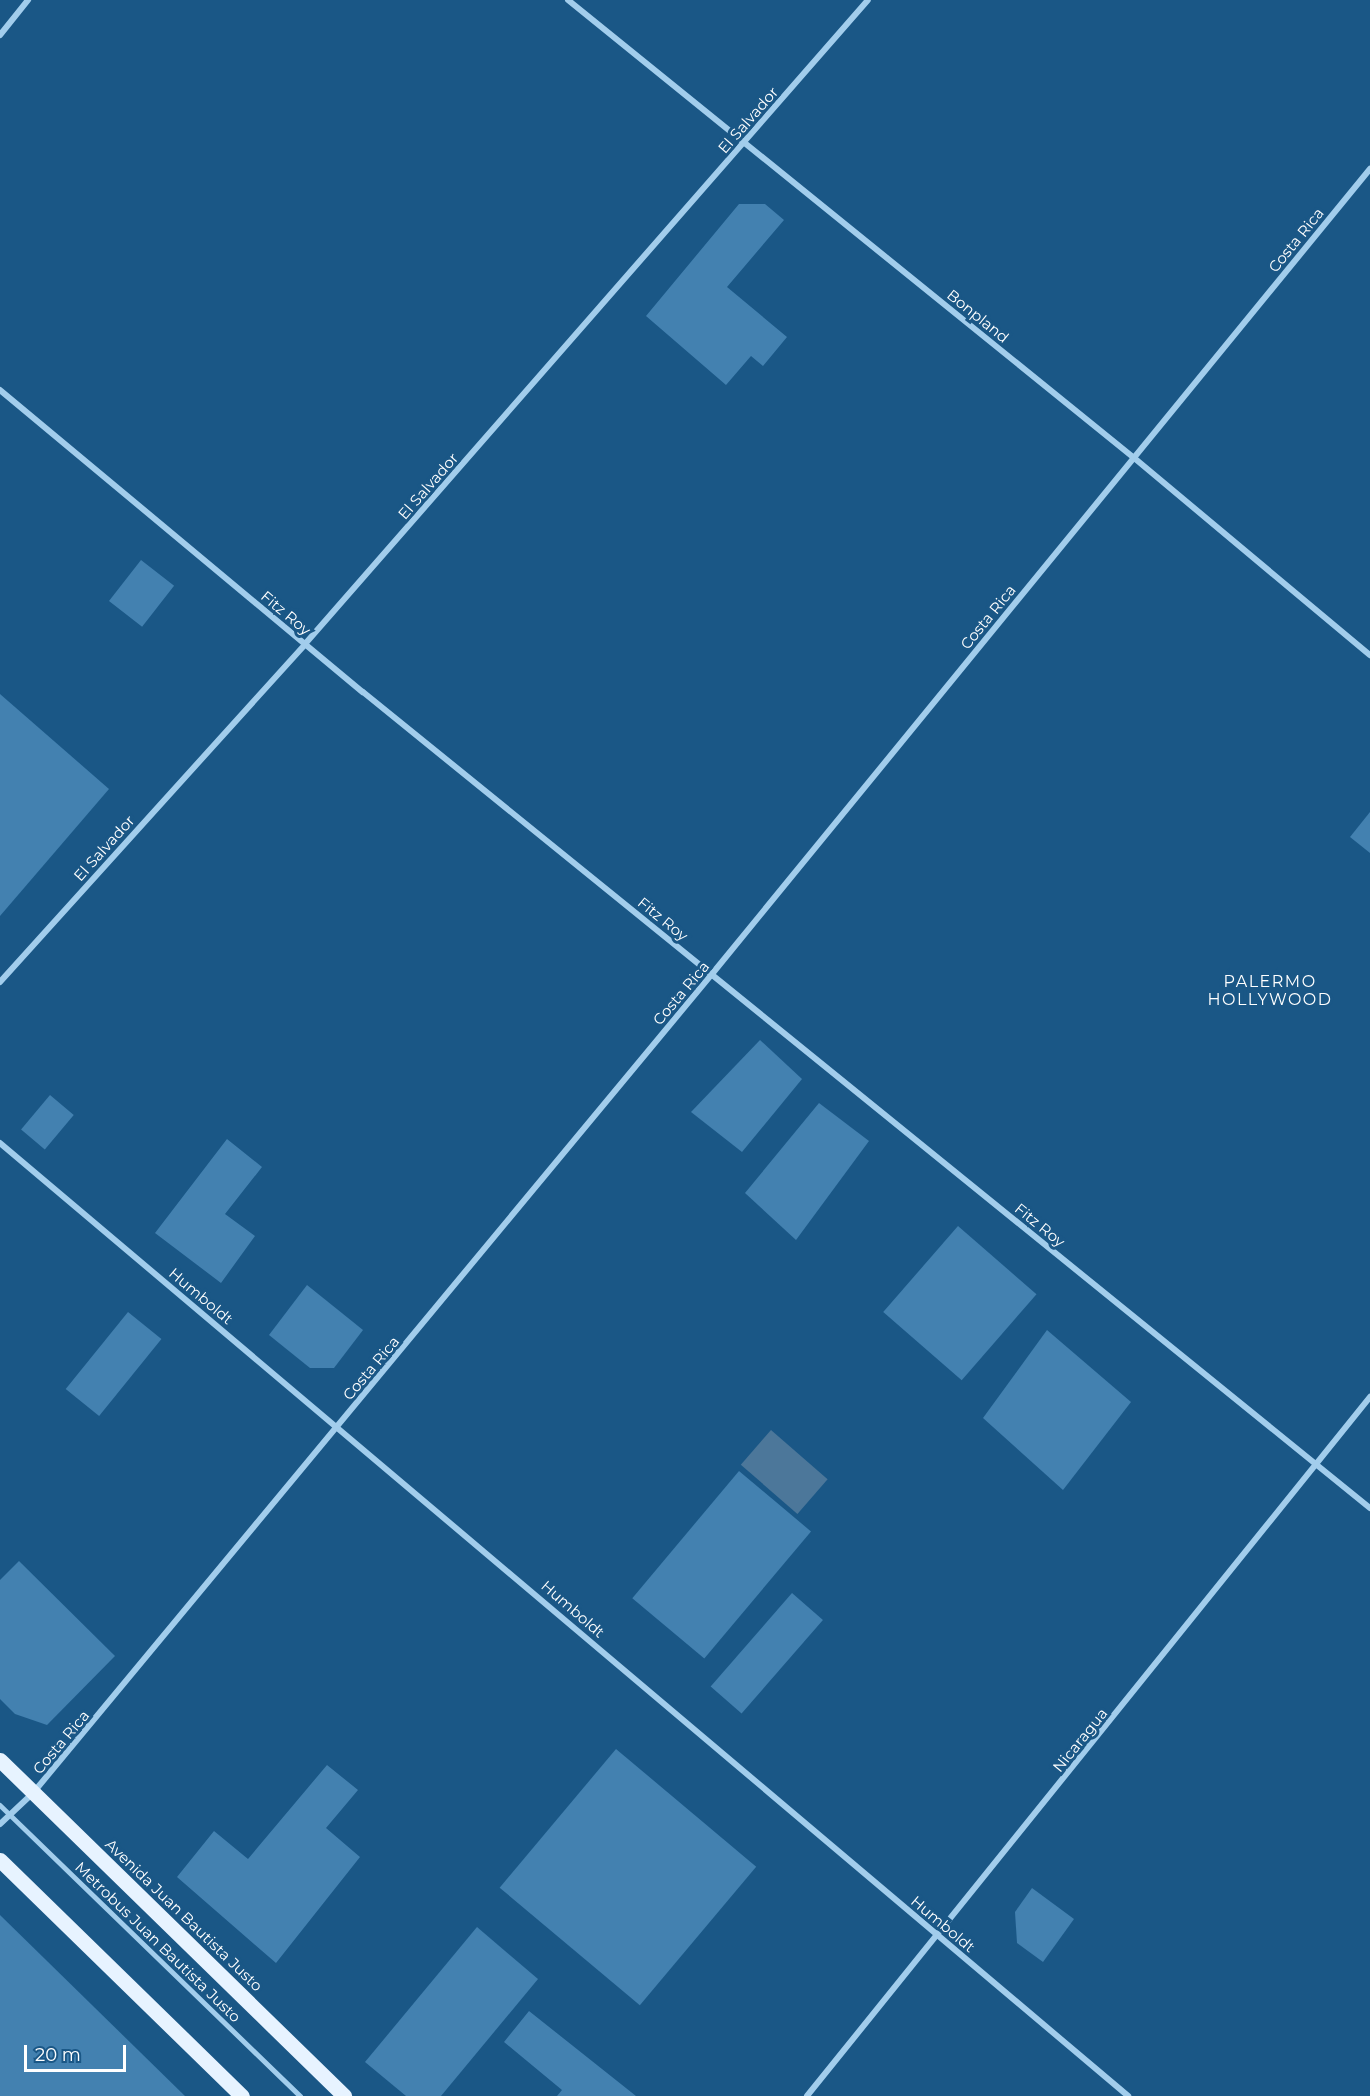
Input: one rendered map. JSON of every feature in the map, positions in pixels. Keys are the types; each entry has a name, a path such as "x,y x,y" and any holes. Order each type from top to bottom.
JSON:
{"main road":[{"name":"Avenida Juan Bautista Justo","path":"0,1760 344,2096"},
{"path":"0,1860 242,2096"}],"street":[{"path":"0,35 28,0"},
{"name":"Bonpland","path":"568,0 1133,457 1370,655"},
{"name":"El Salvador","path":"0,982 305,644 868,0"},
{"name":"Costa Rica","path":"0,1824 33,1793 339,1425 712,974 1370,169"},
{"name":"Fitz Roy","path":"0,390 305,644 1370,1508"},
{"name":"Humboldt","path":"0,1143 339,1425 1128,2096"},
{"name":"Nicaragua","path":"807,2096 939,1935 1370,1397"}],"lane":[{"name":"Metrobus Juan Bautista Justo","path":"0,1805 300,2096"}],"water":[{"path":"771,1430 828,1479 797,1514 741,1465"}],"building":[{"path":"739,204 765,204 784,220 727,287 787,337 763,366 751,356 726,385 646,316"},
{"path":"141,560 174,586 142,627 109,601"},
{"path":"0,694 109,789 0,916"},
{"path":"1370,812 1370,853 1350,837"},
{"path":"760,1040 802,1079 742,1152 691,1112"},
{"path":"50,1095 74,1115 45,1149 21,1129"},
{"path":"819,1103 869,1141 796,1240 745,1193"},
{"path":"227,1139 262,1167 225,1214 255,1236 221,1283 155,1233"},
{"path":"958,1226 1036,1294 962,1380 883,1312"},
{"path":"307,1285 363,1330 334,1368 310,1368 269,1335"},
{"path":"128,1312 161,1339 99,1416 66,1389"},
{"path":"1047,1330 1131,1402 1063,1490 983,1418"},
{"path":"739,1471 811,1531 704,1659 632,1598"},
{"path":"19,1561 115,1656 47,1725 15,1714 0,1699 0,1580"},
{"path":"792,1593 823,1620 742,1713 711,1687"},
{"path":"616,1749 756,1867 640,2005 500,1888"},
{"path":"327,1765 358,1790 326,1828 360,1857 276,1963 177,1877 214,1831 248,1859"},
{"path":"1032,1888 1074,1919 1043,1962 1017,1943 1015,1912"},
{"path":"0,1915 185,2096 0,2096"},
{"path":"477,1927 538,1979 441,2096 406,2096 365,2062"},
{"path":"529,2011 636,2096 557,2096 562,2090 504,2042"}],"district":[{"name":"PALERMO HOLLYWOOD","path":"1270,991"}]}
